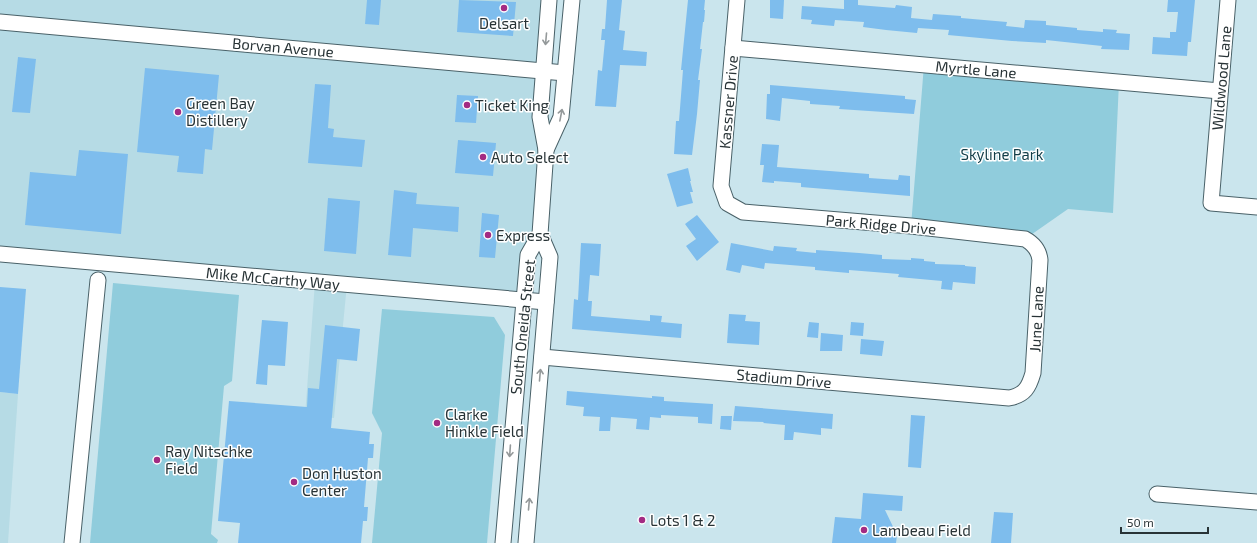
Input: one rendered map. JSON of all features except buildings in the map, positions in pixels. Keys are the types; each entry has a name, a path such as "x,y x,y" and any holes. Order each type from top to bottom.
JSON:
{"street":[{"name":"South Oneida Street","path":"503,543 528,255 540,234 546,150 540,117 549,0"},
{"name":"South Oneida Street","path":"546,150 561,117 572,0"},
{"name":"Kassner Drive","path":"727,203 721,186 737,0"},
{"name":"Wildwood Lane","path":"1228,0 1211,203 1257,207"},
{"name":"Borvan Avenue","path":"0,22 565,73"},
{"name":"Myrtle Lane","path":"733,48 1220,90"},
{"name":"Park Ridge Drive","path":"727,203 743,212 911,226 1026,239 1035,246"},
{"name":"South Oneida Street","path":"526,543 550,257 540,234"},
{"name":"June Lane","path":"1025,392 1033,373 1040,260 1039,253 1035,246"},
{"name":"Mike McCarthy Way","path":"0,254 546,302"},
{"path":"72,543 98,280"},
{"name":"Stadium Drive","path":"542,357 1009,398 1025,392"},
{"path":"1157,494 1257,502"}],"shaded area":[{"path":"0,0 549,0 546,150 524,300 347,284 334,418 305,416 315,282 0,254"},
{"path":"0,392 18,394 8,543 0,543"}],"green space":[{"name":"Skyline Park","path":"924,65 1119,82 1113,213 1068,209 1025,239 911,226"},
{"name":"Ray Nitschke Field","path":"113,283 239,295 232,381 224,386 211,534 218,540 217,543 90,543"},
{"name":"Clarke Hinkle Field","path":"382,309 494,317 505,335 487,543 372,543 382,433 372,413"}],"place":[{"name":"Delsart","path":"504,8"},
{"name":"Ticket King","path":"467,105"},
{"name":"Green Bay Distillery","path":"178,112"},
{"name":"Auto Select","path":"483,157"},
{"name":"Express","path":"488,235"},
{"name":"Clarke Hinkle Field","path":"437,423"},
{"name":"Ray Nitschke Field","path":"157,460"},
{"name":"Don Huston Center","path":"294,482"},
{"name":"Lots 1 & 2","path":"642,520"},
{"name":"Lambeau Field","path":"864,530"}]}
